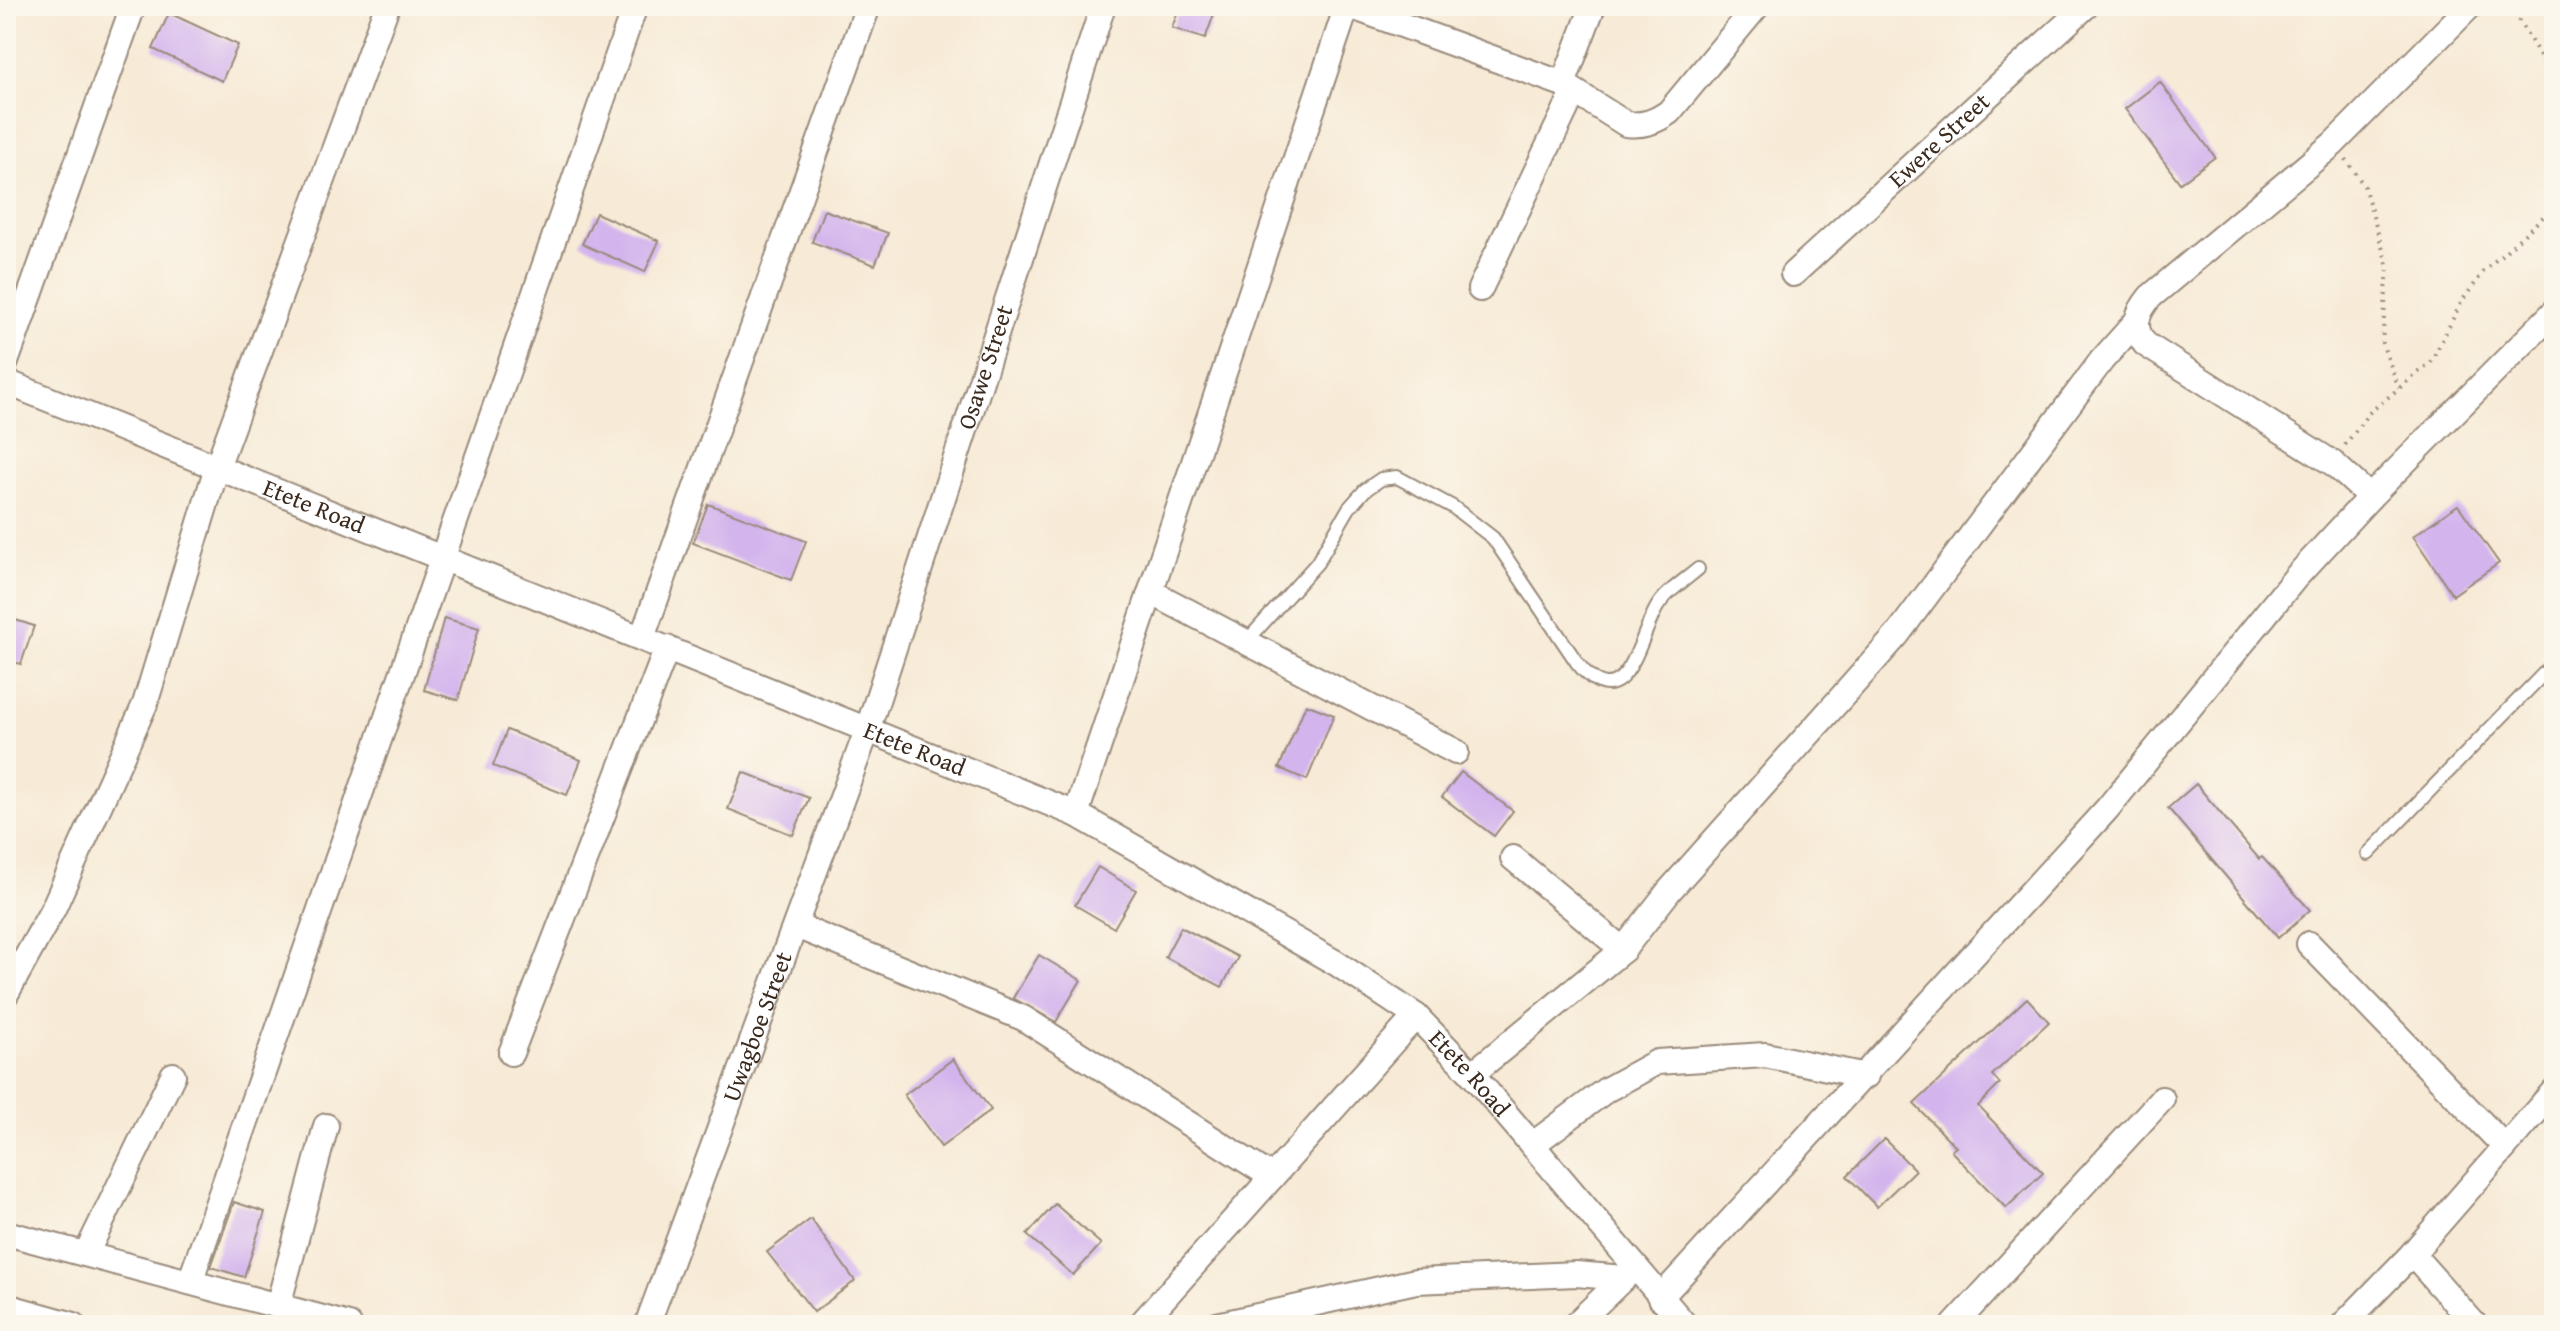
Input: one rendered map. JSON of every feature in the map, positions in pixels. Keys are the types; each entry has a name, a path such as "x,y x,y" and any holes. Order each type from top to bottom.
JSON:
{"street":[{"path":"6,362 133,6"},
{"path":"6,994 53,909 145,704 217,467 387,6"},
{"path":"190,1282 635,6"},
{"path":"642,638 868,6"},
{"name":"Osawe Street","path":"868,728 1103,6"},
{"path":"1076,814 1348,6 1569,88 1626,124 1648,124 1659,119 1757,6"},
{"path":"1480,289 1569,88 1593,6"},
{"name":"Ewere Street","path":"1793,274 2086,6"},
{"path":"2370,497 2334,464 2145,344 2136,333 2136,322 2140,309 2150,297 2333,144 2470,6"},
{"path":"1660,1298 2107,809 2296,577 2370,497 2554,312"},
{"path":"1472,1074 1623,950 1669,891 1897,635 2102,360 2136,322"},
{"name":"Etete Road","path":"6,382 1076,814 1336,963 1416,1016 1472,1074 1532,1145 1629,1273 1660,1298 1685,1325"},
{"path":"1151,592 1456,752"},
{"path":"511,1053 667,648"},
{"name":"Uwagboe Street","path":"647,1325 868,728"},
{"path":"1513,858 1623,950"},
{"path":"796,926 1023,1018 1272,1177"},
{"path":"2309,944 2505,1147"},
{"path":"1140,1325 1416,1016"},
{"path":"1532,1145 1606,1090 1657,1062 1765,1055 1866,1076"},
{"path":"86,1254 173,1075"},
{"path":"1954,1325 2162,1099"},
{"path":"2343,1325 2412,1254 2551,1099"},
{"path":"278,1306 326,1126"},
{"path":"6,1233 349,1325"},
{"path":"2412,1254 2475,1325"},
{"path":"1217,1325 1416,1281 1629,1273"},
{"path":"1575,1325 1629,1273"},
{"path":"6,1306 74,1325"}],"lane":[{"path":"1246,642 1317,563 1349,508 1381,479 1397,477 1463,514 1493,538 1591,680 1605,684 1619,679 1635,663 1657,607 1698,569"},
{"path":"2368,854 2554,663"}],"path":[{"path":"2510,6 2554,79"},
{"path":"2333,144 2364,186 2388,267 2382,343 2399,388"},
{"path":"2334,464 2369,413 2431,362 2462,301 2485,270 2554,207"}],"building":[{"path":"1180,6 1217,6 1205,39 1172,28"},
{"path":"169,13 238,45 222,81 153,49"},
{"path":"2160,82 2215,157 2180,183 2125,109"},
{"path":"824,210 888,233 875,265 812,242"},
{"path":"596,213 659,241 645,272 582,244"},
{"path":"708,504 806,541 791,580 693,543"},
{"path":"2458,505 2499,563 2453,595 2413,536"},
{"path":"6,617 34,626 21,664 6,660"},
{"path":"444,618 479,628 458,700 424,690"},
{"path":"1306,704 1334,715 1307,780 1279,768"},
{"path":"507,730 581,760 567,795 493,766"},
{"path":"743,772 809,798 793,835 728,809"},
{"path":"1461,772 1513,811 1494,836 1442,797"},
{"path":"2196,784 2259,859 2262,857 2310,910 2278,938 2168,808"},
{"path":"1098,867 1136,890 1114,928 1075,905"},
{"path":"1181,927 1238,957 1222,987 1165,957"},
{"path":"1039,955 1081,980 1056,1022 1013,998"},
{"path":"2027,998 2049,1022 1992,1075 2000,1084 1978,1106 2043,1173 2006,1208 1951,1151 1956,1147 1914,1104"},
{"path":"953,1059 991,1110 941,1147 904,1095"},
{"path":"1884,1139 1915,1170 1877,1207 1847,1176"},
{"path":"234,1202 265,1212 244,1277 211,1267"},
{"path":"1055,1204 1101,1244 1073,1275 1027,1235"},
{"path":"811,1219 855,1281 814,1312 767,1252"}]}
